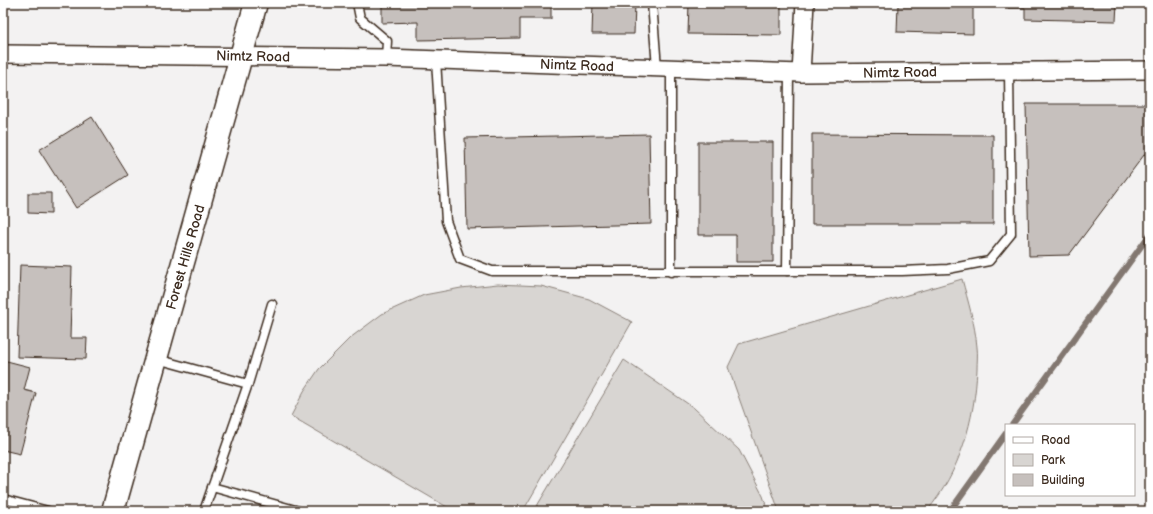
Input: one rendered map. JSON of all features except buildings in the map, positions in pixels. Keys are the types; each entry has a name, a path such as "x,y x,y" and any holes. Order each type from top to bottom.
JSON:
{"street":[{"name":"Forest Hills Road","path":"116,509 156,359 256,3"},
{"path":"795,73 805,3"},
{"name":"Nimtz Road","path":"3,54 386,58 795,73 1150,70"}],"lane":[{"path":"357,3 360,18 387,41 386,58"},
{"path":"652,3 664,68 671,272"},
{"path":"436,60 446,221 460,259 492,271 902,271 948,268 989,261 1011,234 1009,71"},
{"path":"787,271 795,73"},
{"path":"204,511 248,384 272,304"},
{"path":"156,359 248,384"},
{"path":"212,486 299,511"},
{"path":"3,500 48,511"}],"green space":[{"path":"962,279 976,338 976,388 964,444 957,462 939,496 927,511 779,511 728,367 739,344"},
{"path":"498,284 541,286 589,299 632,322 523,511 454,511 291,416 304,391 319,369 350,338 382,314 424,295 461,288"},
{"path":"624,360 694,408 739,450 763,496 768,511 534,511"}],"waterway":[{"path":"1013,424 1150,234"},
{"path":"950,511 1005,434"}]}
